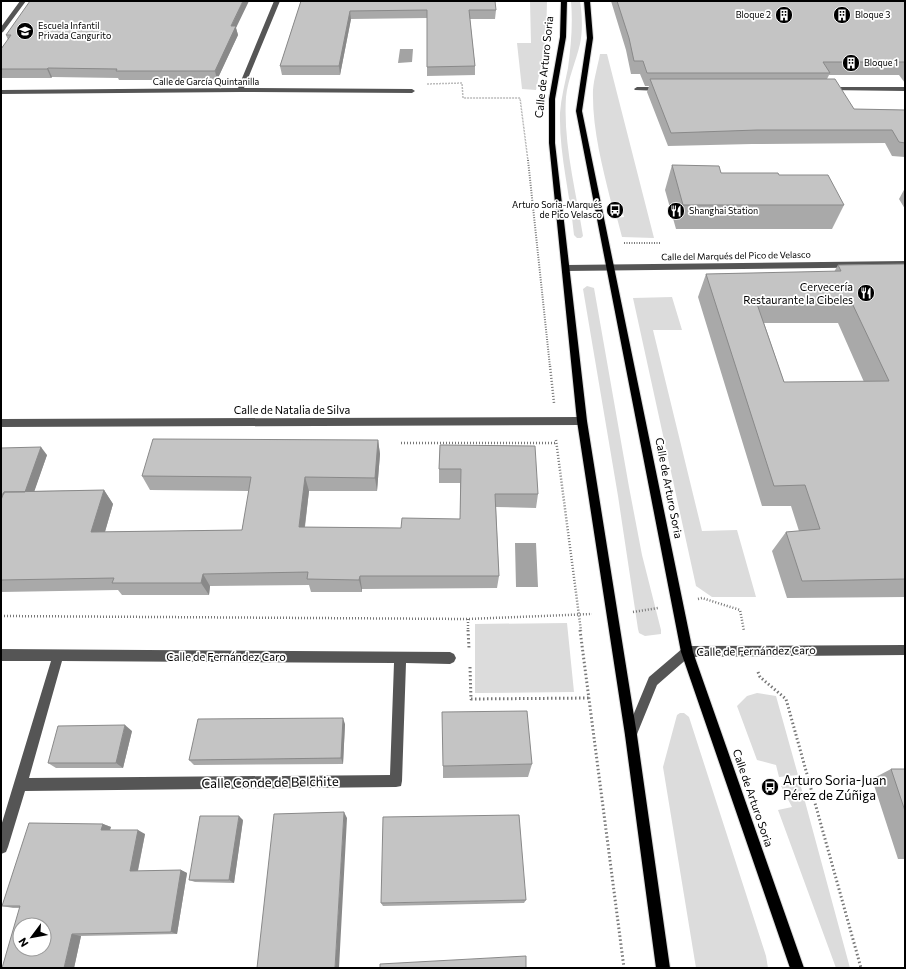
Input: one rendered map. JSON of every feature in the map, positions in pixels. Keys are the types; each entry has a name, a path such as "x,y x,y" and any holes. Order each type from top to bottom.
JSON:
{"main road":[{"name":"Calle de Arturo Soria","path":"564,1 563,37 552,99 552,143 582,421 631,735 663,968"},
{"name":"Calle de Arturo Soria","path":"587,1 590,38 579,111 687,652 797,968"}],"street":[{"path":"1,31 23,1"},
{"path":"240,90 278,1"},
{"path":"637,89 668,89"},
{"path":"818,89 905,89"},
{"name":"Calle de García Quintanilla","path":"1,92 240,90 412,91"},
{"name":"Calle del Marqués del Pico de Velasco","path":"566,268 905,264"},
{"name":"Calle de Natalia de Silva","path":"1,423 582,421"},
{"name":"Calle de Fernández Caro","path":"631,735 653,681 687,652 905,650"},
{"name":"Calle de Fernández Caro","path":"1,655 450,658"},
{"path":"1,847 21,785 58,656"},
{"name":"Calle Conde de Belchite","path":"21,785 396,781 400,658"}],"path":[{"path":"412,91 413,84 462,84 463,98 520,98 553,386 556,443 624,968"},
{"path":"1,616 468,619 612,614 646,611 702,598 740,610 748,651 760,677 786,699 861,968"},
{"path":"471,699 590,698"}],"shaded area":[{"path":"530,1 547,1 546,41 536,90 522,89 517,43 531,43"},
{"path":"571,1 580,1 582,28 580,44 567,90 566,132 583,236 581,238 577,238 574,235 560,128 560,113 571,43"},
{"path":"400,49 413,49 412,62 398,63"},
{"path":"600,54 607,54 654,238 622,237 617,218 624,217 620,202 611,202 598,146 594,118 593,90"},
{"path":"587,286 594,288 642,555 661,634 645,636 639,633 638,629 618,496 583,289"},
{"path":"672,297 682,330 653,330 702,531 737,530 756,597 712,597 696,586 633,298"},
{"path":"515,543 536,543 538,587 516,587"},
{"path":"567,623 574,692 475,693 475,624"},
{"path":"757,693 776,696 798,775 779,777 776,765 757,760 737,706 747,696"},
{"path":"684,713 689,717 766,956 768,968 696,968 663,767 677,715"},
{"path":"800,783 850,968 836,968 778,810 792,807 781,786"}],"building":[{"path":"30,1 243,1 231,26 236,26 215,71 116,71 117,69 48,68 1,69 1,49 11,35 6,35"},
{"path":"301,1 495,1 496,10 469,10 475,66 427,67 427,10 350,11 339,66 280,66"},
{"path":"617,1 905,1 905,62 823,62 830,73 647,73 643,61 634,61 629,38"},
{"path":"650,79 835,79 854,109 905,110 905,143 899,142 892,130 757,130 671,133"},
{"path":"672,165 719,166 721,173 828,175 844,205 683,205"},
{"path":"905,264 905,579 802,581 786,532 820,529 805,485 774,486 706,274 841,271 838,265","holes":["756,301 851,301 889,381 784,382"]},
{"path":"153,439 378,440 375,478 305,477 299,527 401,528 402,518 460,519 461,469 439,469 440,445 535,446 538,494 495,494 499,576 360,576 359,580 307,579 308,572 203,574 201,583 112,583 114,578 1,580 1,500 4,492 104,490 91,532 242,530 251,477 142,476"},
{"path":"41,447 25,492 4,492 4,494 1,494 1,448"},
{"path":"527,711 532,764 443,766 442,712"},
{"path":"343,718 341,758 189,760 198,719"},
{"path":"125,725 116,763 48,763 58,726"},
{"path":"891,769 905,769 905,811"},
{"path":"344,812 335,968 257,968 274,814"},
{"path":"519,815 526,900 381,903 383,817"},
{"path":"200,816 239,816 229,880 189,880"},
{"path":"29,823 103,824 101,830 138,830 130,871 181,870 171,932 72,934 64,968 2,968 12,934 12,957 52,957 52,917 17,917 20,906 2,906"},
{"path":"526,956 526,968 380,968 380,964"}],"place":[{"name":"Bloque 2","path":"784,15"},
{"name":"Bloque 3","path":"842,15"},
{"name":"Escuela Infantil Privada Cangurito","path":"25,31"},
{"name":"Bloque 1","path":"851,63"},
{"name":"Arturo Soria-Marqués de Pico Velasco","path":"615,210"},
{"name":"Shanghai Station","path":"676,211"},
{"name":"Cervecería Restaurante la Cibeles","path":"866,293"},
{"name":"Arturo Soria-Juan Pérez de Zúñiga","path":"770,787"}]}
